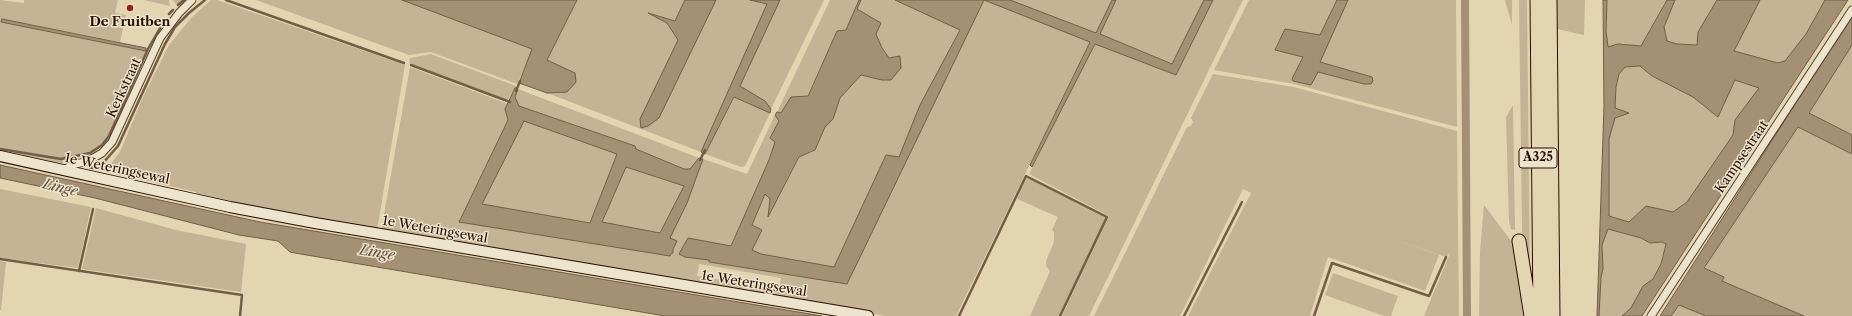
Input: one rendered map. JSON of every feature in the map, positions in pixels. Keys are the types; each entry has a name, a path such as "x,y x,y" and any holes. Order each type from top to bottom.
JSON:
{"highway":[{"name":"A325","path":"1536,0 1540,316"},
{"name":"A325","path":"1550,0 1553,316"},
{"path":"1519,242 1531,316"}],"street":[{"name":"Kerkstraat","path":"64,170 72,165 88,161 102,153 112,142 160,38 179,13 192,0"},
{"name":"Kampsestraat","path":"1651,316 1852,10"},
{"name":"1e Weteringsewal","path":"0,156 230,207 315,223 868,316"}],"shaded area":[{"path":"0,0 24,3 24,0 118,0 115,13 126,15 120,42 2,19 1,22 146,51 108,137 95,150 83,156 59,164 0,153"},
{"path":"144,0 169,0 170,6"},
{"path":"173,0 189,0 179,8"},
{"path":"211,0 217,0 405,65 377,230 198,197 196,192 109,172 109,166 120,152 143,97 169,45 192,17"},
{"path":"256,0 402,0 533,49 517,84 431,52 409,55"},
{"path":"577,0 685,0 676,21 650,14 667,23 678,40 660,78 700,32 716,0 750,0 767,4 701,152 547,93 567,92 547,60"},
{"path":"780,0 824,0 771,109 765,101 740,86"},
{"path":"830,0 859,0 846,30 837,31 807,96 780,113 777,112"},
{"path":"861,0 895,0 960,29 920,105 899,158 886,155 834,267 761,254 752,250 762,230 752,226 765,194 770,199 769,215 800,157 815,150 825,127 833,119 840,98 861,75 882,80 889,58 882,48 876,34 881,23 857,9"},
{"path":"984,0 1090,41 956,316 886,316 751,293 750,285 779,289 781,278 699,264 697,276 742,283 742,289 740,291 381,231 410,67 508,104 505,109 508,120 459,222 670,256 674,249 669,239 687,203 703,159 747,174 775,115 779,121 770,138 775,142 769,160 731,246 688,238 698,258 710,260 710,262 847,284"},
{"path":"1010,0 1112,0 1096,33"},
{"path":"1116,0 1204,0 1172,64 1100,34"},
{"path":"1213,0 1243,0 1089,316 1062,316 1109,216 1029,174 1095,43 1176,75"},
{"path":"1249,0 1337,0 1320,35 1285,29 1276,48 1277,51 1303,56 1292,79 1318,72 1364,84 1372,77 1319,62 1348,0 1456,0 1457,127 1294,84 1214,70"},
{"path":"1505,0 1512,0 1512,25 1506,4"},
{"path":"1519,0 1527,0 1530,278 1524,253 1522,229"},
{"path":"1557,0 1585,0 1584,35 1557,29"},
{"path":"1607,0 1667,0 1641,46 1618,44 1608,48 1606,31"},
{"path":"1675,0 1717,0 1698,32 1697,45 1677,44 1667,41 1664,27"},
{"path":"1760,0 1825,0 1806,34 1785,61 1778,63 1733,51"},
{"path":"1852,45 1852,135 1809,113"},
{"path":"431,54 516,86 508,100 409,63 410,58"},
{"path":"1640,66 1652,76 1693,97 1718,117 1735,80 1760,88 1735,120 1733,135 1687,202 1673,212 1646,206 1629,222 1609,216 1609,139 1615,118 1628,113 1615,108 1616,87 1619,74 1625,67"},
{"path":"1213,74 1294,87 1457,131 1459,316 1424,316 1450,253 1446,257 1375,233 1439,255 1425,291 1328,257 1310,316 1188,316 1251,193 1243,189 1180,316 1094,316 1187,127 1191,126 1193,122 1191,118"},
{"path":"518,89 699,158 690,169 684,169 636,149 635,146 519,106 515,97"},
{"path":"735,97 770,113 745,166 741,167 705,154"},
{"path":"1513,105 1515,230 1511,229 1509,222 1506,117"},
{"path":"524,121 617,154 590,223 481,204"},
{"path":"1798,127 1852,154 1852,316 1804,316 1722,281 1724,277 1704,268"},
{"path":"626,167 684,186 660,233 602,223"},
{"path":"1027,177 1106,217 1059,316 1030,316 1050,271 1046,266 1046,261 1054,242 1054,232 1052,230 1058,217 1017,199"},
{"path":"0,189 91,207 78,268 0,258"},
{"path":"1484,205 1515,246 1530,316 1479,316 1480,252"},
{"path":"96,208 176,230 246,244 241,292 82,269"},
{"path":"1607,228 1641,238 1650,243 1662,242 1666,244 1661,264 1653,279 1643,286 1631,308 1622,316 1599,316 1601,277 1603,269 1602,245"},
{"path":"0,261 6,262 1,310 0,310"},
{"path":"1333,273 1398,296 1391,316 1384,316 1325,295"},
{"path":"1679,305 1706,316 1671,316"}],"water":[{"path":"402,0 577,0 547,60 575,73 576,82 567,92 547,93 519,83 532,49"},
{"path":"685,0 716,0 659,118 648,126 641,128 640,119 678,40 667,23 648,13 675,21"},
{"path":"750,0 780,0 740,86 765,101 771,109 770,113 734,97 705,154 701,152 767,4"},
{"path":"859,0 861,0 857,9 881,23 876,34 882,48 889,58 900,56 901,68 891,80 882,80 861,75 840,98 833,119 825,127 815,150 799,157 768,217 770,199 765,194 752,225 762,230 752,250 761,254 834,267 886,155 899,157 920,105 960,30 895,0 984,0 847,284 709,262 709,260 685,257 679,254 688,238 731,246 769,160 775,142 770,138 779,121 775,115 777,112 781,113 791,97 808,96 837,31 846,30"},
{"path":"984,0 1010,0 1096,33 1112,0 1116,0 1100,34 1172,64 1204,0 1213,0 1176,75 1095,44 1032,167 1030,165 1090,42"},
{"path":"1337,0 1348,0 1320,62 1372,77 1373,81 1371,84 1364,84 1318,72 1311,85 1293,81 1292,79 1303,57 1275,50 1285,29 1320,35"},
{"path":"1603,0 1607,0 1606,31 1608,47 1618,44 1641,46 1667,0 1675,0 1664,27 1667,41 1677,44 1697,45 1698,32 1717,0 1760,0 1734,51 1778,63 1785,61 1806,34 1825,0 1848,0 1642,316 1622,316 1631,308 1643,286 1653,279 1661,264 1666,244 1662,242 1650,243 1641,238 1608,229 1602,245 1603,269 1601,277 1599,316 1597,316 1604,106","holes":["1640,66 1652,76 1693,97 1718,117 1735,80 1759,88 1735,120 1733,135 1687,202 1673,212 1646,206 1629,222 1609,216 1609,139 1615,118 1629,113 1615,108 1616,87 1619,74 1625,67"]},
{"path":"1852,15 1852,45 1809,113 1852,135 1852,154 1798,127 1704,268 1724,277 1722,281 1804,316 1706,316 1679,305 1671,316 1660,316"},
{"path":"2,19 146,48 146,51 1,22"},
{"path":"515,88 518,89 515,97 519,106 635,146 636,149 684,169 690,169 699,158 703,159 687,203 670,238 677,241 673,249 673,253 670,256 459,222 508,120 505,109","holes":["524,121 617,154 590,223 482,204","626,167 684,186 660,233 602,222"]},
{"name":"Linge","path":"0,165 260,222 822,316 665,316 295,253 290,252 278,241 239,235 95,198 0,178"}],"waterway":[{"path":"178,5 184,0"},
{"path":"90,168 98,167 118,146 165,44 175,27 205,0"},
{"path":"226,0 404,63"},
{"path":"1465,0 1467,316"},
{"path":"169,14 173,10"},
{"path":"0,149 61,159 90,153 102,145 109,136 148,49 163,23"},
{"path":"411,65 510,102"},
{"path":"516,91 520,81"},
{"path":"700,160 705,150"},
{"path":"959,316 1026,176 1107,217 1060,316"},
{"path":"1184,316 1242,202"},
{"path":"79,271 93,209"},
{"path":"1314,316 1332,263 1429,296 1446,257"},
{"path":"0,259 242,295 240,316"}],"place":[{"name":"De Fruitben","path":"130,8"}]}
